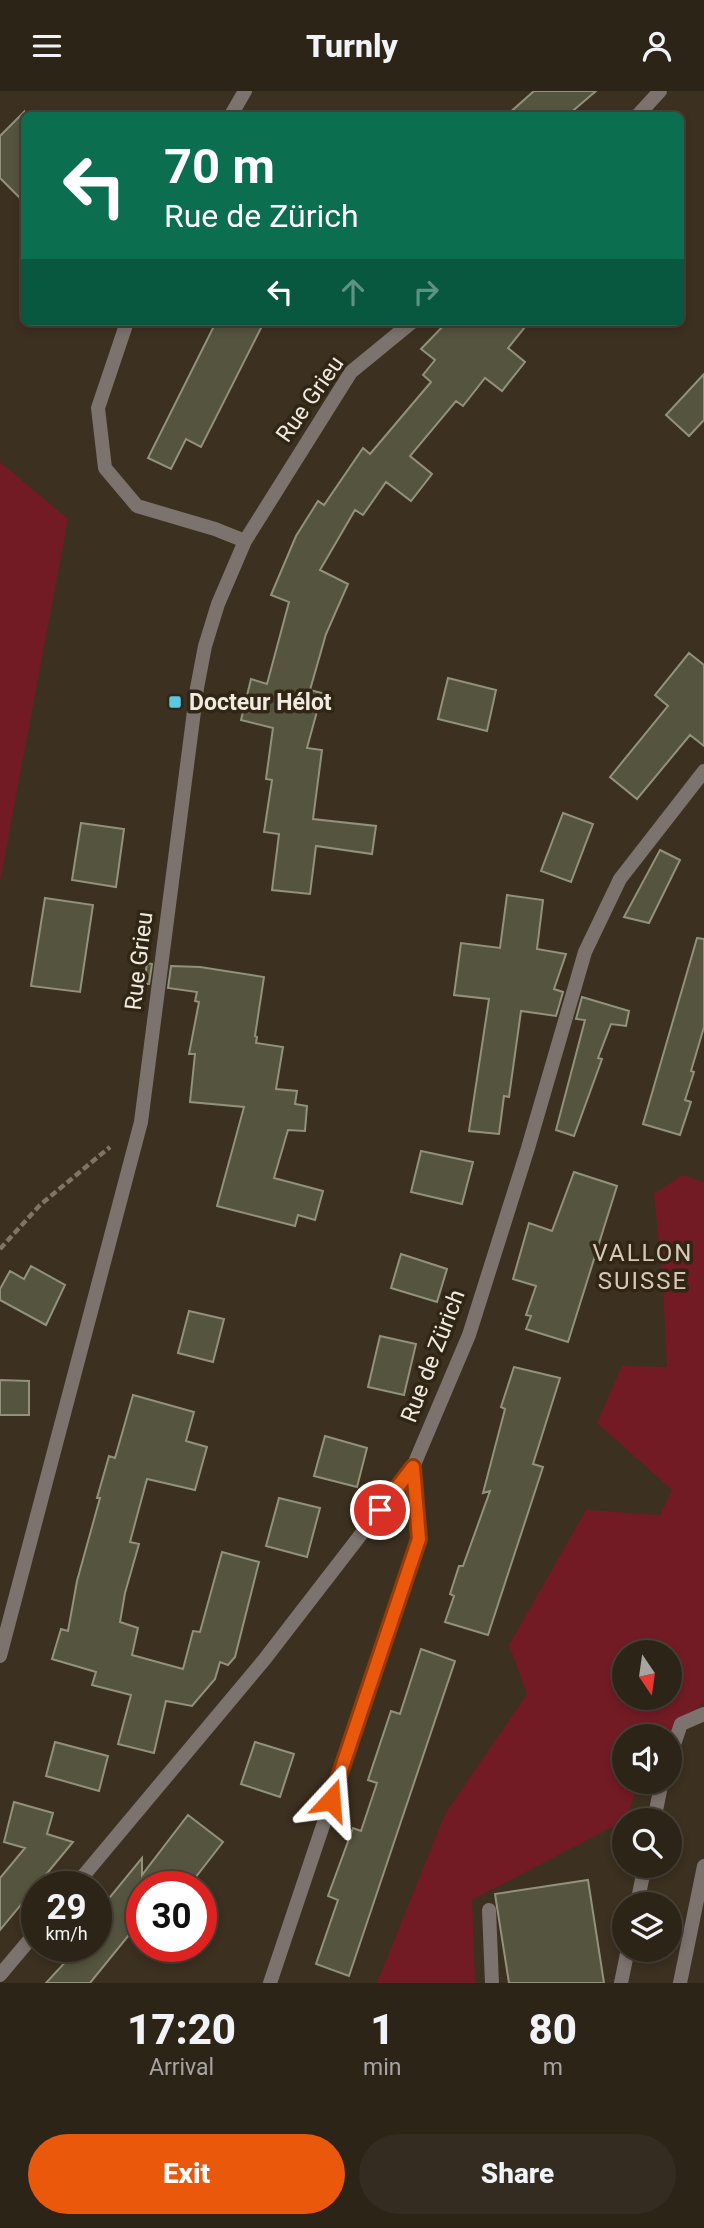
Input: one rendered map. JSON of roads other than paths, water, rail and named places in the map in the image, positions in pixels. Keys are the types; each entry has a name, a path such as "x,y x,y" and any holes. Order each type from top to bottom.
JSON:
{"street":[{"path":"233,112 245,91"},
{"path":"641,112 659,91"},
{"path":"126,326 98,408 105,468 137,506 215,529 244,541"},
{"name":"Rue Grieu","path":"0,1656 141,1122 197,688 205,646 244,541 351,372 407,326"},
{"name":"Rue de Zürich","path":"87,1871 264,1660 413,1467 469,1335 586,952 620,879 704,771"},
{"path":"270,1983 419,1539 413,1467"},
{"path":"681,1724 704,1714"},
{"path":"680,1983 704,1866"},
{"path":"489,1910 492,1983"},
{"path":"0,1975 21,1950"},
{"path":"621,1983 625,1962"}],"place":[{"name":"Docteur Hélot","path":"175,702"}],"district":[{"name":"VALLON SUISSE","path":"643,1267"}]}
